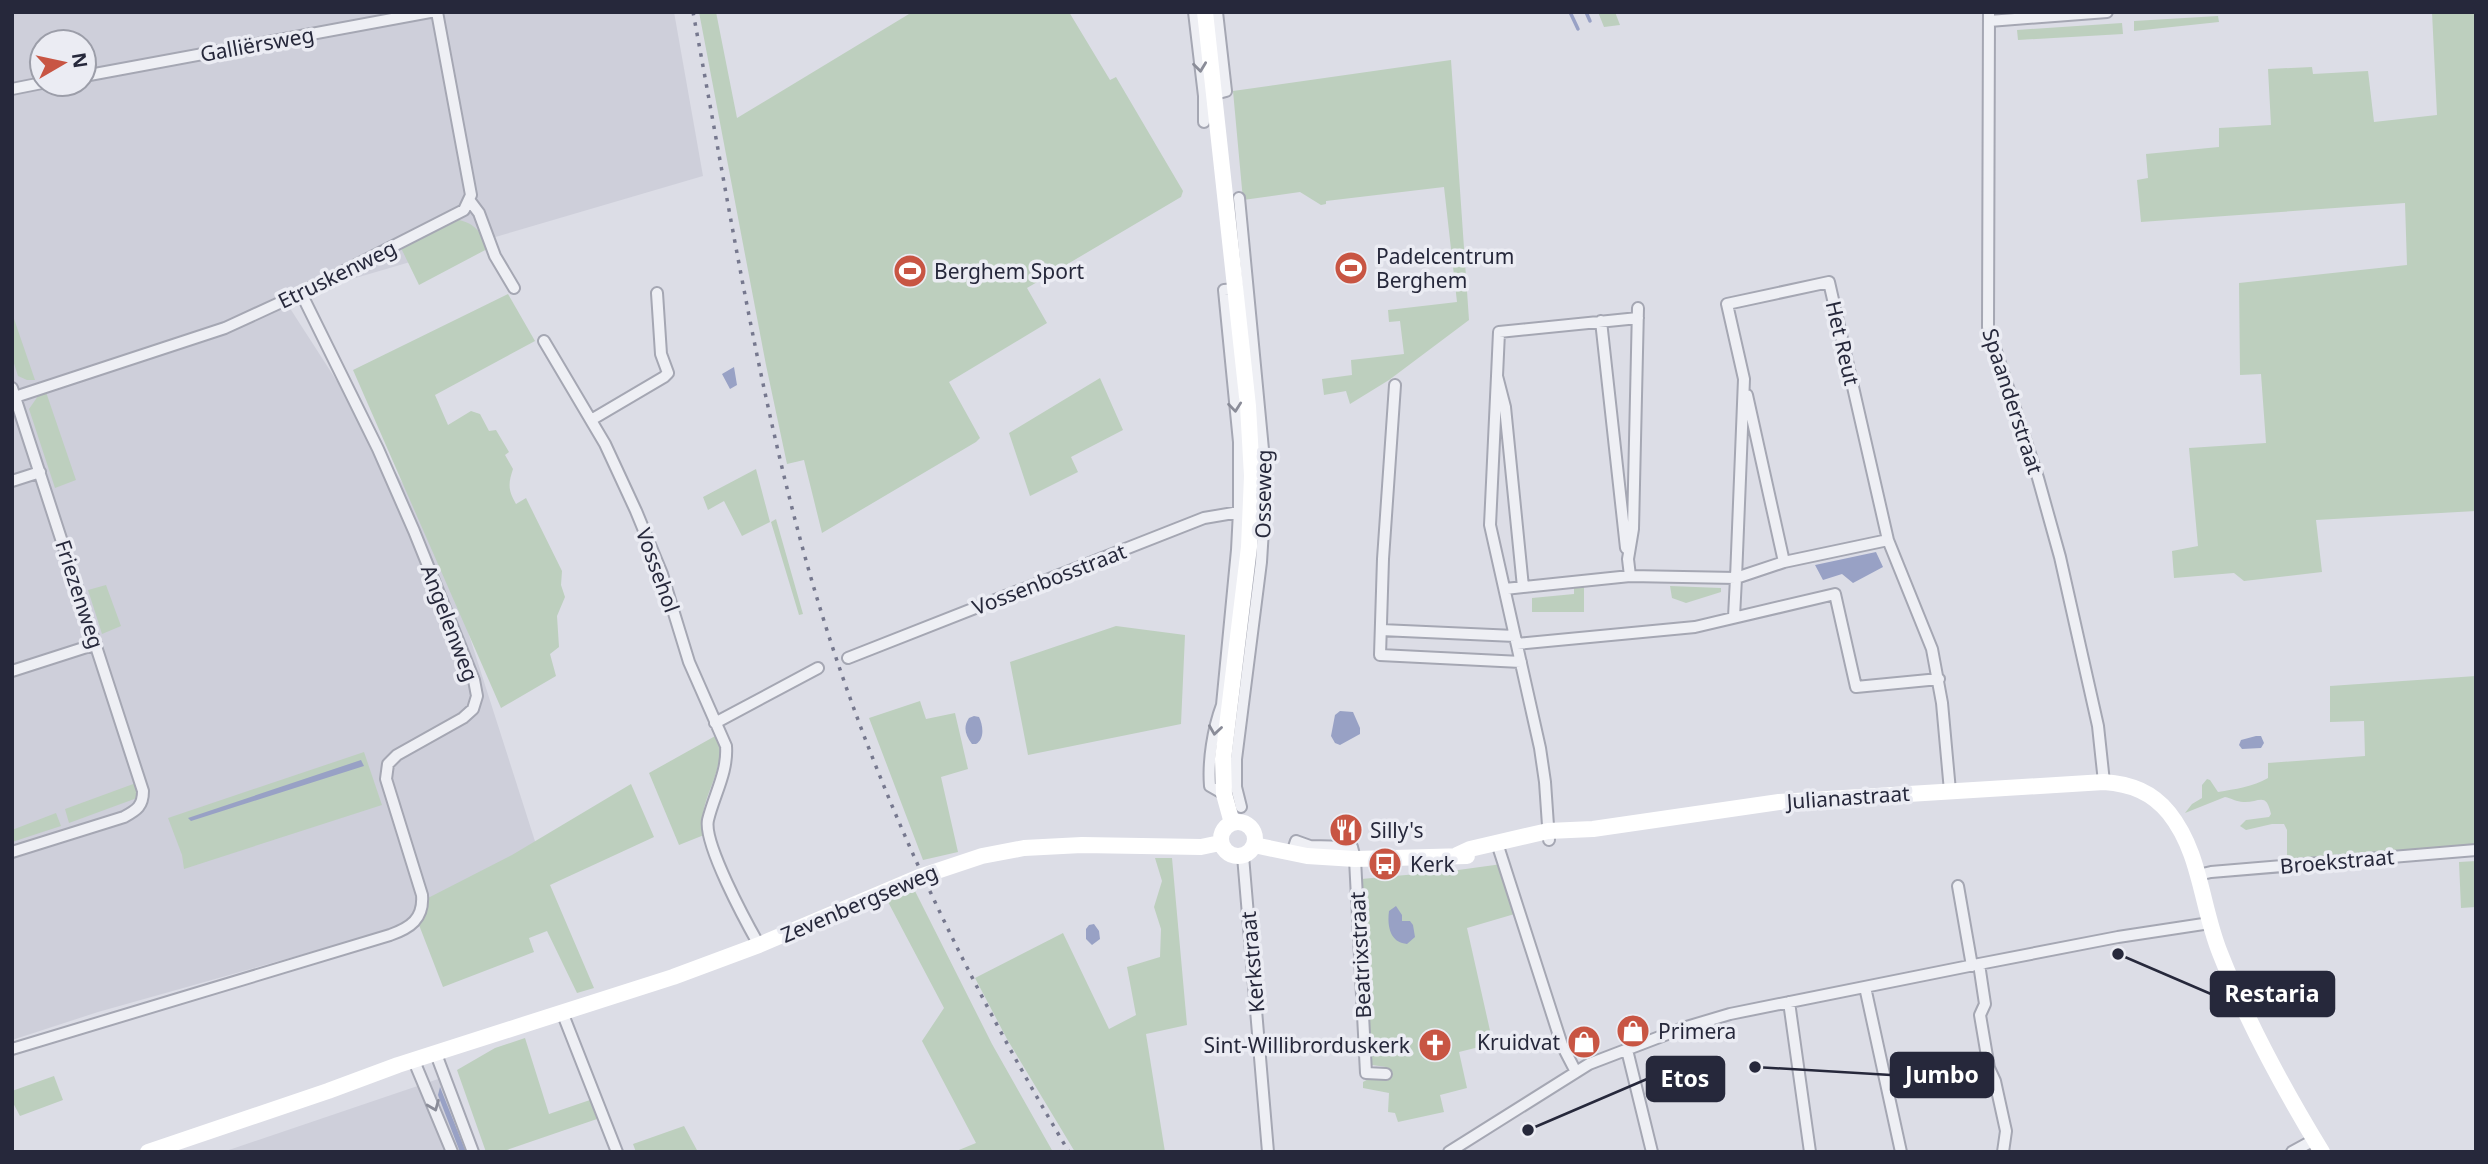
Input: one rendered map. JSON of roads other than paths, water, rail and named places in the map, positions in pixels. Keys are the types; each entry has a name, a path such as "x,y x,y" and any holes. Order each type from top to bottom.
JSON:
{"street":[{"name":"Galliërsweg","path":"98,73 430,12"},
{"path":"437,12 471,194 470,201 479,213 495,256 514,288"},
{"name":"Osseweg","path":"1194,12 1234,214 1266,481 1261,562 1224,794 1232,823"},
{"name":"Osseweg","path":"1204,122 1209,96 1206,12"},
{"name":"Osseweg","path":"1209,96 1226,91 1217,12"},
{"path":"1989,17 2106,12"},
{"name":"Spaanderstraat","path":"1989,17 1988,327 2038,478 2060,557 2098,726 2104,782"},
{"name":"Osseweg","path":"1239,198 1234,214 1230,290 1237,362 1251,446 1229,775 1241,807"},
{"name":"Etruskenweg","path":"14,393 225,328 301,293 464,209 470,201"},
{"name":"Het Reut","path":"1784,562 1727,304 1829,282 1888,540 1932,649 1939,679 1950,791"},
{"name":"Angelenweg","path":"12,1049 390,935 409,928 420,913 422,895 386,779 388,764 397,755 463,718 473,709 477,696 474,680 378,449 301,293"},
{"path":"591,420 668,373 661,354 657,293"},
{"path":"1549,836 1540,748 1490,525 1499,332 1601,321 1638,313 1633,529 1628,559"},
{"path":"1601,321 1630,576"},
{"name":"Vossehol","path":"544,341 605,444 636,511 662,574 689,663 726,746 727,755 708,823 711,845 759,945"},
{"path":"1497,376 1505,407 1523,587"},
{"name":"Het Reut","path":"1734,617 1744,379"},
{"path":"1395,385 1380,655 1521,662"},
{"name":"Friezenweg","path":"12,852 124,817 143,802 143,791 14,393"},
{"path":"12,481 40,472"},
{"name":"Osseweg","path":"1224,794 1210,786 1209,776 1216,724 1222,705 1237,550 1245,511"},
{"name":"Vossenbosstraat","path":"848,658 1204,518 1245,511"},
{"path":"1505,589 1630,576 1736,578 1784,562 1888,540"},
{"path":"1381,630 1516,640 1695,626 1835,594 1856,687 1939,679"},
{"path":"12,671 96,644"},
{"path":"715,723 818,668"},
{"name":"Julianastraat","path":"1249,850 1355,859 1457,855 1470,849 1779,802 2104,782 2125,784 2154,798 2180,830 2191,851 2219,951 2269,1062 2318,1146"},
{"path":"1242,822 1251,828 1255,839 1249,850 1229,855 1220,843 1223,830 1232,823 1242,822"},
{"name":"Zevenbergseweg","path":"148,1152 673,977 759,945 916,878 982,856 1024,848 1082,845 1201,847 1220,843"},
{"path":"1498,846 1562,1045 1576,1072"},
{"name":"Kerkstraat","path":"1249,850 1268,1152"},
{"name":"Broekstraat","path":"2198,875 2476,850"},
{"name":"Beatrixstraat","path":"1355,859 1366,1073 1386,1074"},
{"path":"1958,886 1985,1004 1980,1016 1989,1069 1995,1081 2006,1131 2003,1152"},
{"path":"1449,1152 1590,1064 1676,1030 1730,1014 1789,1002 2118,937 2210,923"},
{"path":"1865,987 1901,1152"},
{"path":"1789,1002 1811,1152"},
{"path":"562,1013 617,1152"},
{"path":"1627,1050 1652,1152"},
{"path":"437,1057 473,1152"},
{"path":"416,1064 452,1152"},
{"path":"1470,1140 1475,1152"},
{"path":"2292,1152 2318,1146"}],"water":[{"path":"734,367 737,385 730,389 722,374"},
{"path":"1876,552 1883,567 1853,583 1842,574 1823,580 1815,565"},
{"path":"1340,711 1353,712 1360,734 1340,745 1335,743 1331,736 1335,715"},
{"path":"979,717 982,732 979,742 972,744 965,728 969,718"},
{"path":"2261,736 2264,743 2261,748 2242,749 2239,745 2241,740"},
{"path":"361,760 364,766 191,821 188,818"},
{"path":"1396,906 1402,915 1402,921 1410,921 1413,925 1415,937 1407,944 1397,941 1389,928 1389,911"},
{"path":"1094,924 1100,939 1092,945 1086,939 1086,929"},
{"path":"440,1087 466,1152 460,1152 438,1095"}],"waterway":[{"path":"1570,12 1578,29"},
{"path":"1586,12 1590,21"}],"railway":[{"path":"693,12 774,433 809,571 833,648 859,723 920,870 991,1013 1069,1152"}],"place":[{"name":"Padelcentrum Berghem","path":"1351,268"},
{"name":"Berghem Sport","path":"910,271"},
{"name":"Silly's","path":"1346,830"},
{"name":"Kerk","path":"1385,864"},
{"name":"Restaria","path":"2118,954"},
{"name":"Primera","path":"1633,1031"},
{"name":"Kruidvat","path":"1584,1042"},
{"name":"Sint-Willibrorduskerk","path":"1435,1045"},
{"name":"Jumbo","path":"1755,1067"},
{"name":"Etos","path":"1528,1130"}]}
